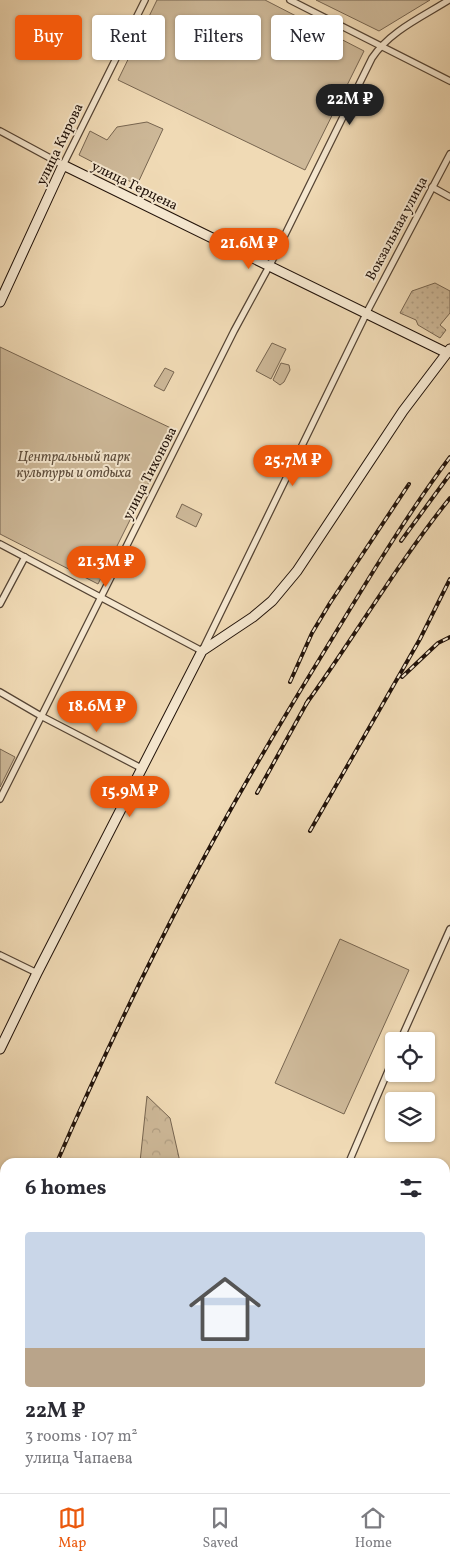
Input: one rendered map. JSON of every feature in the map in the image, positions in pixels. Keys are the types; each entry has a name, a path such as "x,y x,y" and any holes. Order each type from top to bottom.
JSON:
{"main road":[{"name":"улица Герцена","path":"63,165 366,314 448,351"},
{"name":"улица Кирова","path":"0,302 63,165"},
{"path":"0,1049 202,651 253,617 281,592 297,572 403,411 448,351"}],"street":[{"name":"улица Кирова","path":"63,165 145,0"},
{"path":"290,0 450,81"},
{"name":"улица Тихонова","path":"0,799 234,331 269,267 368,65 381,46 396,32 449,0"},
{"name":"улица Герцена","path":"0,131 63,165"},
{"name":"Вокзальная улица","path":"202,651 366,314 450,154"},
{"path":"432,187 450,197"},
{"path":"0,544 202,651"},
{"path":"0,604 25,557"},
{"path":"0,692 41,716 142,769"},
{"path":"404,1032 450,929"},
{"path":"0,955 37,973"},
{"path":"351,1158 385,1077"}],"green space":[{"path":"157,0 265,0 294,15 271,15 271,60 343,60 343,40 364,51 305,170 118,80 128,60 165,60 165,15 150,15"},
{"path":"316,0 430,0 379,31"},
{"path":"147,122 163,129 137,185 79,155 90,131 107,140 117,127"},
{"path":"435,283 450,291 450,313 440,325 446,330 440,338 418,325 416,320 400,313 412,291"},
{"path":"272,343 286,349 271,379 256,371"},
{"name":"Центральный парк культуры и отдыха","path":"0,347 175,430 98,584 0,534"},
{"path":"281,363 289,365 290,370 284,382 280,385 273,380"},
{"path":"165,368 174,372 164,391 154,386"},
{"path":"182,504 202,514 196,527 176,517"},
{"path":"0,749 15,757 0,787"},
{"path":"340,939 409,970 344,1114 275,1083"},
{"path":"147,1096 170,1118 179,1158 140,1158"}],"railway":[{"path":"59,1158 138,987 221,826 368,580 416,505 450,457"},
{"path":"401,541 450,474"},
{"path":"290,682 312,633 330,603 409,484"},
{"path":"306,704 412,548 450,498"},
{"path":"310,831 420,639 450,579"},
{"path":"402,677 438,643 450,637"},
{"path":"257,793 309,699"}]}
